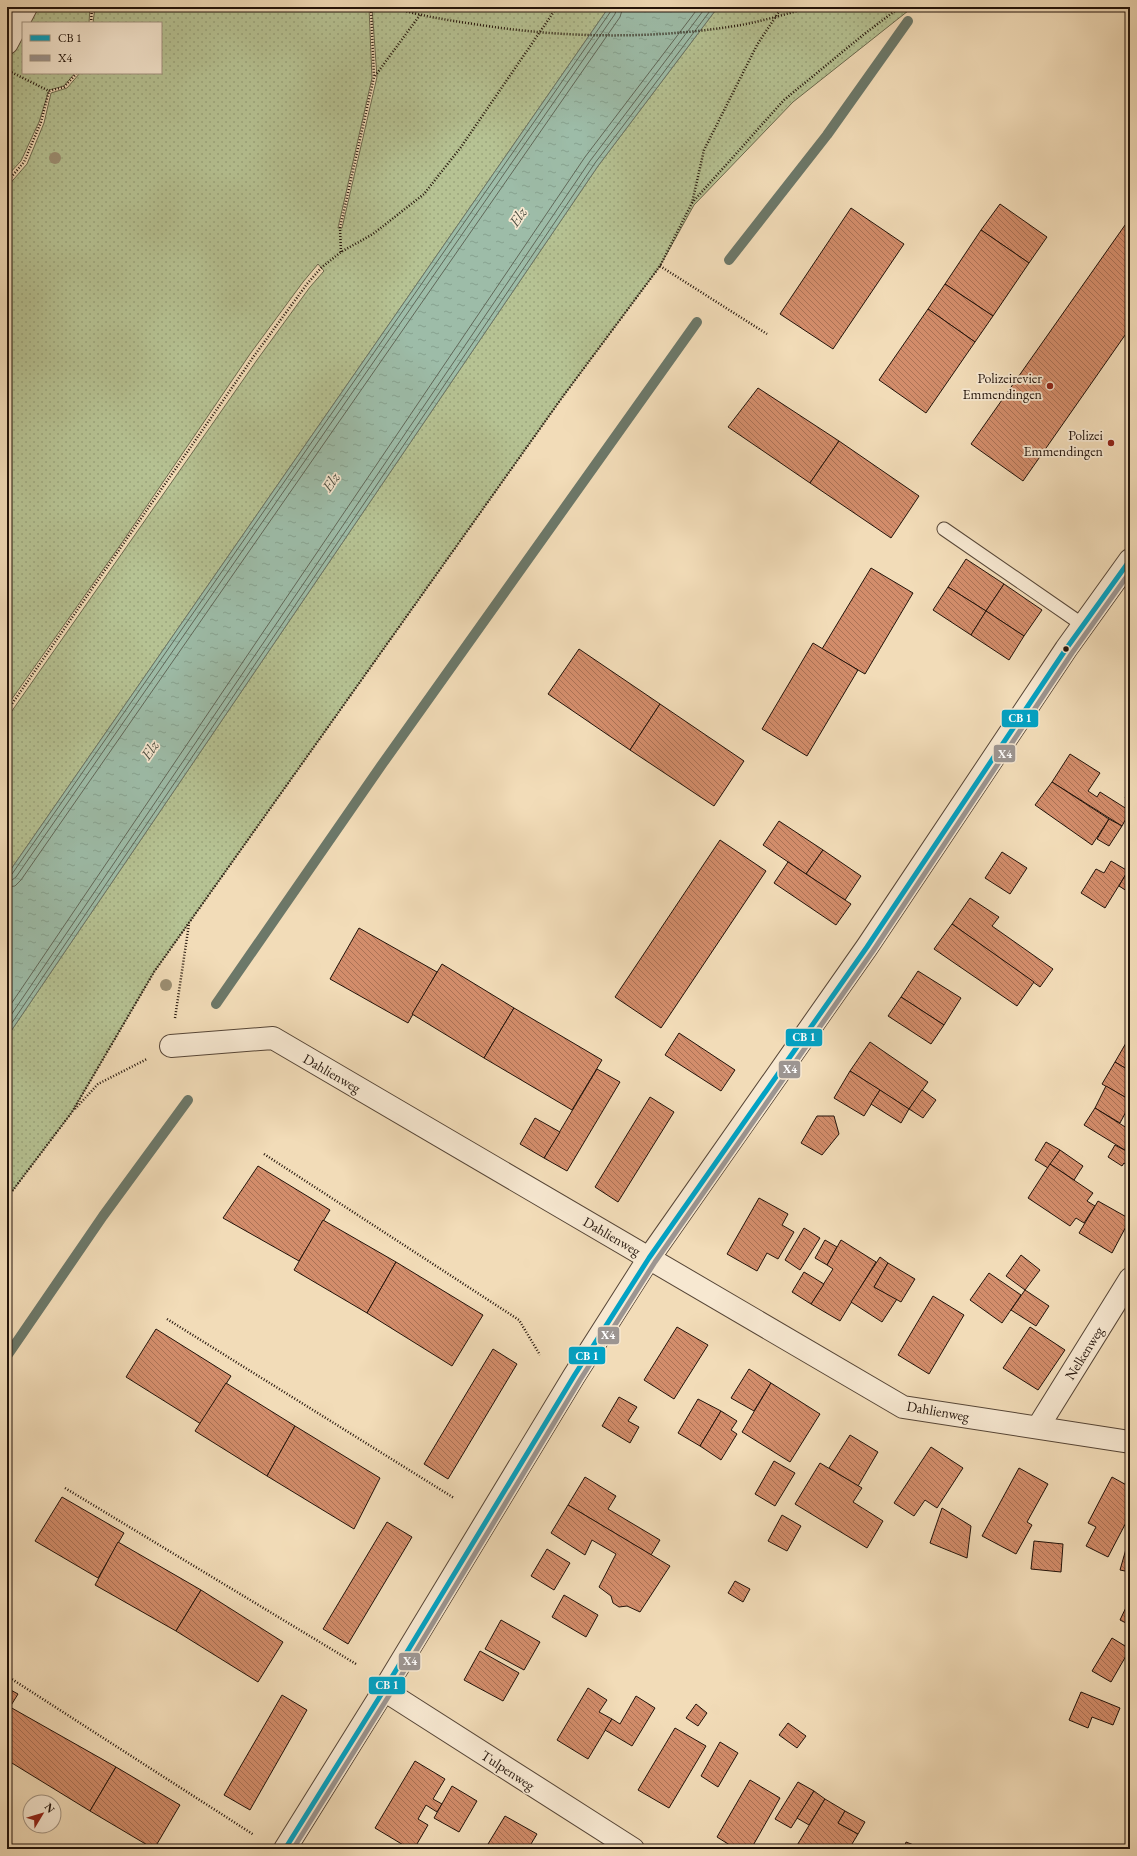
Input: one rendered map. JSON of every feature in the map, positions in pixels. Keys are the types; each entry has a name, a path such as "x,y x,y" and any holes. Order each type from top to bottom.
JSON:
{"street":[{"path":"7,43 26,7"},
{"path":"285,1849 384,1690 574,1376 649,1258 866,947 1083,625 1130,560"},
{"name":"Dahlienweg","path":"171,1046 273,1038 903,1407 1130,1442"},
{"name":"Nelkenweg","path":"1038,1427 1130,1279"},
{"name":"Tulpenweg","path":"384,1690 633,1849"}],"lane":[{"path":"944,529 1083,625"}],"path":[{"path":"90,22 92,7"},
{"path":"341,252 340,228 374,77 371,7"},
{"path":"392,7 420,16 499,28 562,34 626,36 683,33 736,26 811,7"},
{"path":"7,711 254,356 307,284 321,268 341,252 372,234 424,194 461,147 558,7"},
{"path":"72,1112 154,972 557,406 660,266 692,203 704,150 757,45 782,7"},
{"path":"692,203 784,100 862,35 900,7"},
{"path":"374,77 420,16"},
{"path":"7,70 49,91 64,88 76,74"},
{"path":"7,182 24,162 42,122 49,91"},
{"path":"660,266 767,334"},
{"path":"7,1198 72,1112 98,1084 171,1046 189,923"},
{"path":"264,1154 518,1320 540,1355"},
{"path":"167,1319 454,1498"},
{"path":"65,1488 356,1664"},
{"path":"7,1676 254,1835"}],"shaded area":[{"path":"7,7 90,7 89,22 22,22 22,74 74,74 64,86 49,90 39,122 21,161 7,176"},
{"path":"95,7 369,7 372,78 338,228 342,228 377,77 372,7 609,7 7,875 7,718 257,360 310,287 324,271 318,264 250,354 121,544 7,706 7,187 27,164 44,123 51,93 67,88 79,74 162,74 162,22 93,22"},
{"path":"718,7 913,7 793,102 694,205 660,266 561,399 154,972 72,1112 7,1198 7,1037 598,166"}],"water":[{"name":"Elz","path":"609,7 718,7 598,166 7,1037 7,875"}],"building":[{"path":"1000,204 1047,237 1029,263 981,230"},
{"path":"851,208 904,244 833,349 780,314"},
{"name":"Polizeirevier Emmendingen","path":"1130,218 1130,328 1023,481 971,444"},
{"path":"981,230 1029,263 993,316 945,284"},
{"path":"945,284 993,316 975,342 928,309"},
{"path":"928,309 975,342 926,413 879,380"},
{"path":"758,388 839,441 810,483 728,427"},
{"path":"839,441 919,496 891,538 810,483"},
{"path":"966,559 1004,584 986,611 948,587"},
{"path":"871,568 913,593 865,674 822,649"},
{"path":"1004,584 1042,610 1024,636 986,611"},
{"path":"948,587 986,611 971,635 933,610"},
{"path":"986,611 1024,636 1009,660 971,635"},
{"path":"813,643 858,670 807,756 762,729"},
{"path":"579,649 660,704 630,750 548,694"},
{"path":"660,704 744,761 714,806 630,750"},
{"path":"1070,754 1100,773 1088,791 1097,797 1100,792 1130,811 1122,826 1052,782"},
{"path":"1052,782 1109,819 1092,845 1035,805"},
{"path":"1130,790 1130,802 1125,798"},
{"path":"1109,819 1122,826 1109,846 1097,839"},
{"path":"779,821 823,850 806,874 763,845"},
{"path":"720,840 766,871 661,1028 615,997"},
{"path":"823,850 861,876 845,900 806,874"},
{"path":"1002,852 1027,868 1010,894 985,878"},
{"path":"1111,861 1128,871 1105,908 1081,893 1096,869 1104,873"},
{"path":"788,862 851,904 836,925 774,883"},
{"path":"1130,867 1130,893 1119,886"},
{"path":"970,898 999,917 992,926 1053,969 1040,987 952,924"},
{"path":"952,924 1034,982 1017,1006 934,949"},
{"path":"359,928 437,972 408,1023 330,979"},
{"path":"442,964 514,1008 484,1058 412,1014"},
{"path":"918,971 961,998 944,1025 901,997"},
{"path":"901,997 944,1025 931,1044 888,1016"},
{"path":"514,1008 602,1060 572,1110 484,1058"},
{"path":"679,1033 735,1070 721,1091 665,1055"},
{"path":"1130,1036 1130,1071 1115,1062"},
{"path":"870,1042 928,1082 909,1109 850,1071"},
{"path":"1115,1062 1130,1071 1130,1100 1102,1084"},
{"path":"597,1069 620,1082 567,1171 544,1158"},
{"path":"850,1071 880,1090 864,1116 834,1098"},
{"path":"1106,1086 1130,1100 1130,1104 1120,1123 1095,1108"},
{"path":"880,1090 909,1109 901,1123 871,1104"},
{"path":"922,1090 936,1100 923,1118 909,1109"},
{"path":"650,1097 674,1112 618,1202 595,1187"},
{"path":"1095,1108 1130,1130 1130,1148 1128,1152 1084,1125"},
{"path":"817,1116 834,1116 839,1134 822,1155 801,1143"},
{"path":"535,1118 560,1132 544,1158 520,1144"},
{"path":"1046,1142 1060,1150 1048,1168 1035,1160"},
{"path":"1115,1145 1128,1152 1130,1148 1130,1167 1124,1163 1122,1166 1108,1157"},
{"path":"1060,1150 1083,1166 1074,1180 1050,1164"},
{"path":"1050,1164 1093,1193 1087,1201 1095,1206 1084,1223 1076,1218 1070,1226 1028,1198"},
{"path":"258,1166 330,1210 299,1261 223,1218"},
{"path":"759,1198 788,1214 782,1225 794,1232 778,1259 767,1253 757,1271 727,1254"},
{"path":"1098,1201 1130,1219 1112,1253 1079,1233"},
{"path":"323,1220 396,1262 367,1313 294,1270"},
{"path":"804,1228 820,1238 800,1270 785,1260"},
{"path":"825,1240 837,1247 827,1265 815,1258"},
{"path":"841,1240 876,1262 840,1321 811,1304 833,1269 827,1265"},
{"path":"1021,1255 1040,1270 1025,1290 1006,1276"},
{"path":"880,1257 888,1263 874,1287 897,1299 882,1322 851,1302"},
{"path":"396,1262 483,1315 452,1366 367,1313"},
{"path":"888,1263 915,1279 901,1302 874,1287"},
{"path":"804,1272 824,1284 811,1304 792,1292"},
{"path":"989,1273 1021,1295 1002,1323 970,1300"},
{"path":"1025,1290 1049,1306 1036,1326 1011,1310"},
{"path":"933,1296 964,1315 929,1374 898,1355"},
{"path":"677,1327 708,1345 674,1399 644,1380"},
{"path":"1030,1327 1065,1350 1038,1390 1003,1368"},
{"path":"156,1329 231,1376 201,1424 126,1377"},
{"path":"493,1349 517,1364 448,1479 424,1464"},
{"path":"749,1369 771,1383 754,1411 731,1398"},
{"path":"226,1383 295,1426 267,1476 195,1431"},
{"path":"771,1383 820,1414 790,1462 742,1432"},
{"path":"619,1397 637,1407 628,1421 639,1427 630,1443 602,1426"},
{"path":"698,1399 721,1411 700,1446 678,1433"},
{"path":"721,1411 737,1421 731,1430 737,1434 721,1460 700,1446"},
{"path":"295,1426 380,1478 354,1529 267,1476"},
{"path":"850,1435 878,1452 858,1486 829,1468"},
{"path":"931,1447 963,1468 937,1508 925,1500 914,1516 894,1503"},
{"path":"774,1461 795,1473 775,1506 755,1494"},
{"path":"820,1463 862,1488 853,1502 883,1521 867,1548 795,1504"},
{"path":"1019,1468 1048,1484 1027,1522 1032,1525 1016,1554 982,1536"},
{"path":"585,1477 616,1496 608,1509 660,1540 651,1555 568,1505"},
{"path":"1112,1477 1130,1487 1130,1515 1108,1557 1086,1546 1096,1527 1088,1523"},
{"path":"62,1497 124,1533 98,1578 35,1541"},
{"path":"568,1505 670,1566 640,1612 627,1606 619,1607 613,1603 611,1596 599,1587 616,1554 592,1540 585,1555 551,1533"},
{"path":"942,1508 971,1526 967,1558 930,1543"},
{"path":"782,1515 801,1526 787,1551 768,1541"},
{"path":"387,1522 412,1537 348,1644 323,1629"},
{"path":"1034,1541 1063,1544 1061,1572 1031,1569"},
{"path":"118,1542 201,1590 176,1631 95,1585"},
{"path":"1128,1542 1130,1543 1130,1572 1120,1570"},
{"path":"547,1549 570,1563 554,1590 531,1576"},
{"path":"735,1581 750,1589 743,1602 728,1593"},
{"path":"201,1590 283,1642 258,1682 176,1631"},
{"path":"564,1595 598,1615 586,1637 552,1617"},
{"path":"1130,1599 1130,1625 1120,1620"},
{"path":"501,1620 540,1642 524,1670 485,1649"},
{"path":"1112,1638 1130,1649 1111,1682 1092,1671"},
{"path":"480,1651 519,1673 503,1701 464,1680"},
{"path":"7,1688 18,1694 7,1712"},
{"path":"588,1688 607,1700 599,1712 612,1719 588,1759 557,1740"},
{"path":"1081,1692 1120,1708 1113,1725 1092,1717 1088,1728 1069,1720"},
{"path":"282,1695 307,1710 250,1810 224,1795"},
{"path":"636,1696 655,1708 632,1746 605,1730 612,1719 620,1724"},
{"path":"696,1704 707,1713 698,1726 686,1718"},
{"path":"10,1707 116,1767 90,1811 7,1760 7,1712"},
{"path":"788,1723 806,1736 797,1748 779,1735"},
{"path":"675,1728 706,1746 669,1808 638,1790"},
{"path":"720,1742 738,1753 718,1787 701,1776"},
{"path":"415,1761 445,1779 433,1799 442,1804 437,1812 426,1805 418,1819 428,1825 414,1849 410,1849 375,1828"},
{"path":"116,1767 180,1805 154,1849 90,1811"},
{"path":"750,1780 780,1798 751,1849 736,1849 717,1837"},
{"path":"798,1782 814,1791 791,1828 775,1819"},
{"path":"452,1786 477,1801 459,1832 434,1818"},
{"path":"814,1791 825,1799 809,1825 797,1818"},
{"path":"825,1799 845,1811 838,1823 858,1834 849,1849 799,1849 796,1847"},
{"path":"845,1811 865,1822 858,1834 838,1823"},
{"path":"505,1816 537,1834 528,1849 485,1849"},
{"path":"906,1842 924,1849 904,1849"}],"waterway":[{"path":"729,260 827,135 908,21"},
{"path":"216,1004 383,763 697,322"},
{"path":"7,1356 103,1216 188,1100"}],"transit line":[{"path":"285,1849 384,1690 574,1376 649,1258 867,947 1066,649 1130,560"},
{"name":"X4","path":"293,1849 390,1694 580,1380 655,1262 873,951 1072,653 1130,572"}],"place":[{"name":"Polizeirevier Emmendingen","path":"1050,386"},
{"name":"Polizei Emmendingen","path":"1111,443"}]}
